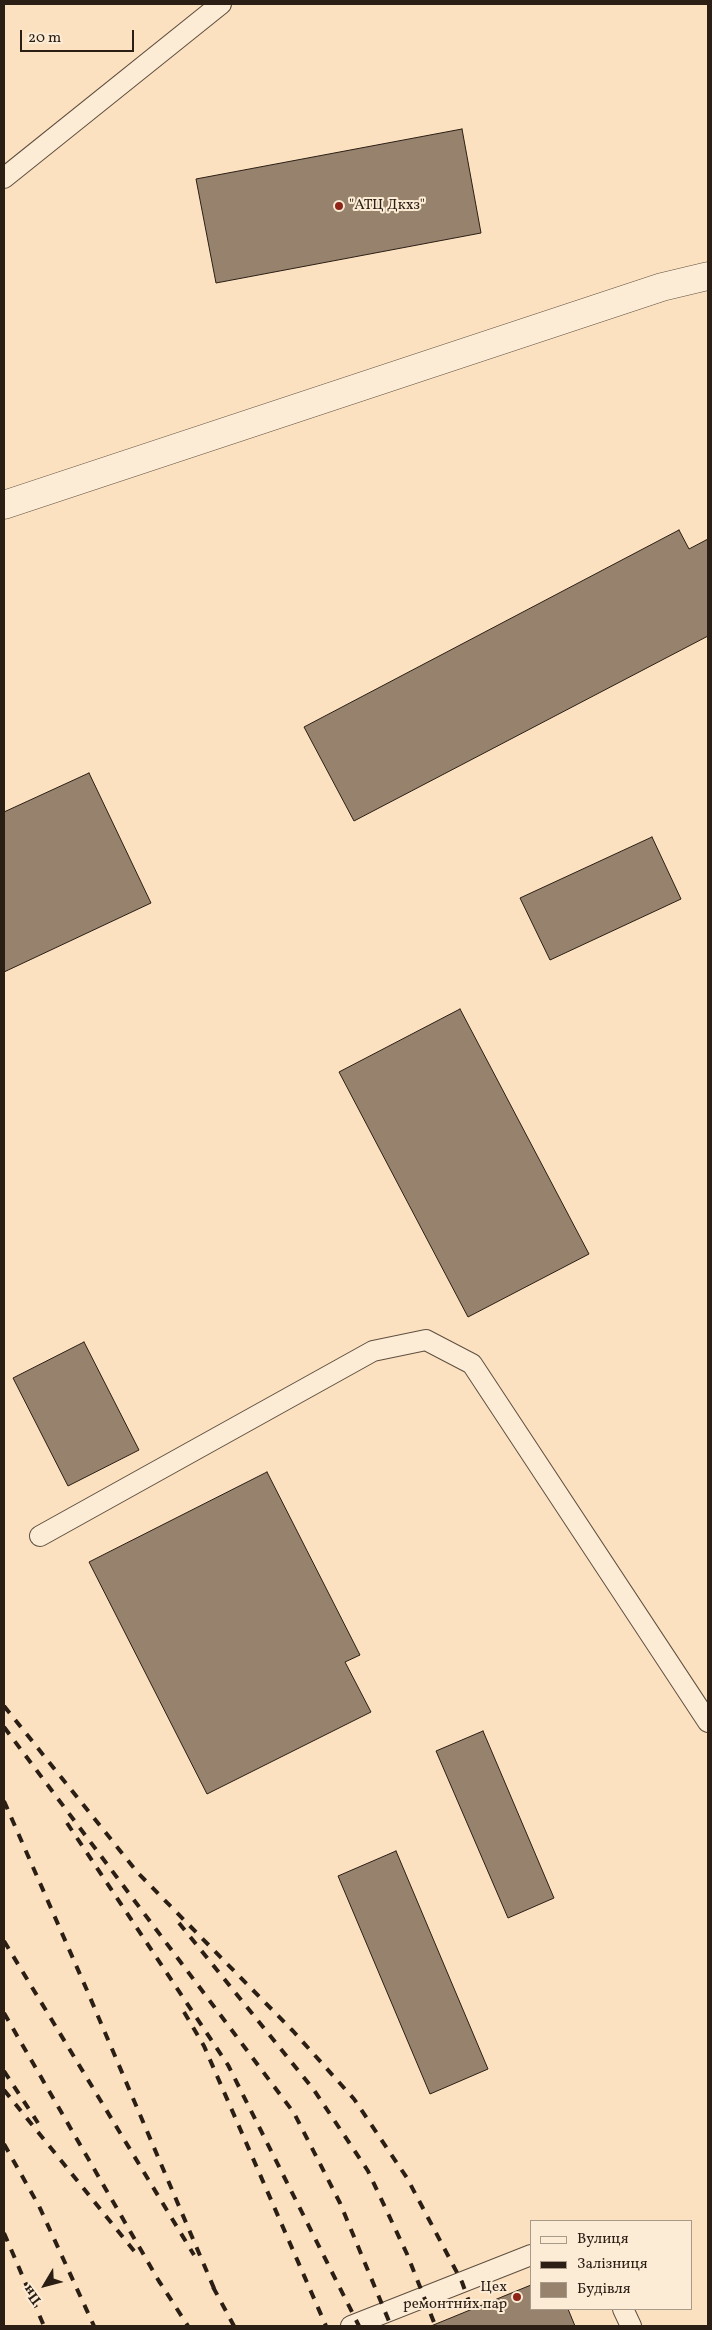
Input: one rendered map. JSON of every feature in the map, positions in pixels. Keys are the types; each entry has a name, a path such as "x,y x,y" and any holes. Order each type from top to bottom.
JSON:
{"street":[{"path":"4,505 662,287 708,276"}],"lane":[{"path":"4,178 221,4"},
{"path":"40,1536 373,1351 426,1340 472,1364 708,1722"},
{"path":"351,2326 530,2255"},
{"path":"623,2310 631,2326"}],"building":[{"name":"\"АТЦ Дкхз\"","path":"462,129 481,233 216,283 196,179"},
{"path":"679,530 689,549 708,539 708,636 354,821 304,727"},
{"path":"89,773 151,903 4,972 4,812"},
{"path":"652,837 681,899 550,960 520,898"},
{"path":"460,1009 589,1254 468,1317 339,1072"},
{"path":"84,1342 139,1450 68,1486 13,1378"},
{"path":"267,1472 360,1655 345,1662 371,1712 207,1794 89,1562"},
{"path":"483,1731 554,1898 508,1918 436,1751"},
{"path":"396,1851 488,2069 430,2094 338,1876"},
{"name":"Цех ремонтних пар","path":"530,2285 530,2310 568,2310 575,2326 431,2326"}],"railway":[{"path":"4,1706 138,1873 293,2031 354,2099 407,2178 462,2282 472,2310"},
{"path":"4,1727 294,2113 340,2203 391,2326"},
{"path":"4,1801 216,2293"},
{"path":"67,1823 228,2065 359,2326"},
{"path":"179,1923 314,2090 368,2171 407,2254 435,2325"},
{"path":"4,1941 194,2255"},
{"path":"184,2012 204,2046 326,2326"},
{"path":"4,2013 160,2283"},
{"path":"4,2071 38,2123"},
{"path":"4,2090 139,2257"},
{"path":"4,2144 39,2206 94,2326"},
{"path":"4,2233 44,2326"},
{"path":"157,2278 188,2326"},
{"path":"213,2287 234,2326"}],"place":[{"name":"\"АТЦ Дкхз\"","path":"339,206"},
{"name":"Цех ремонтних пар","path":"517,2297"}]}
